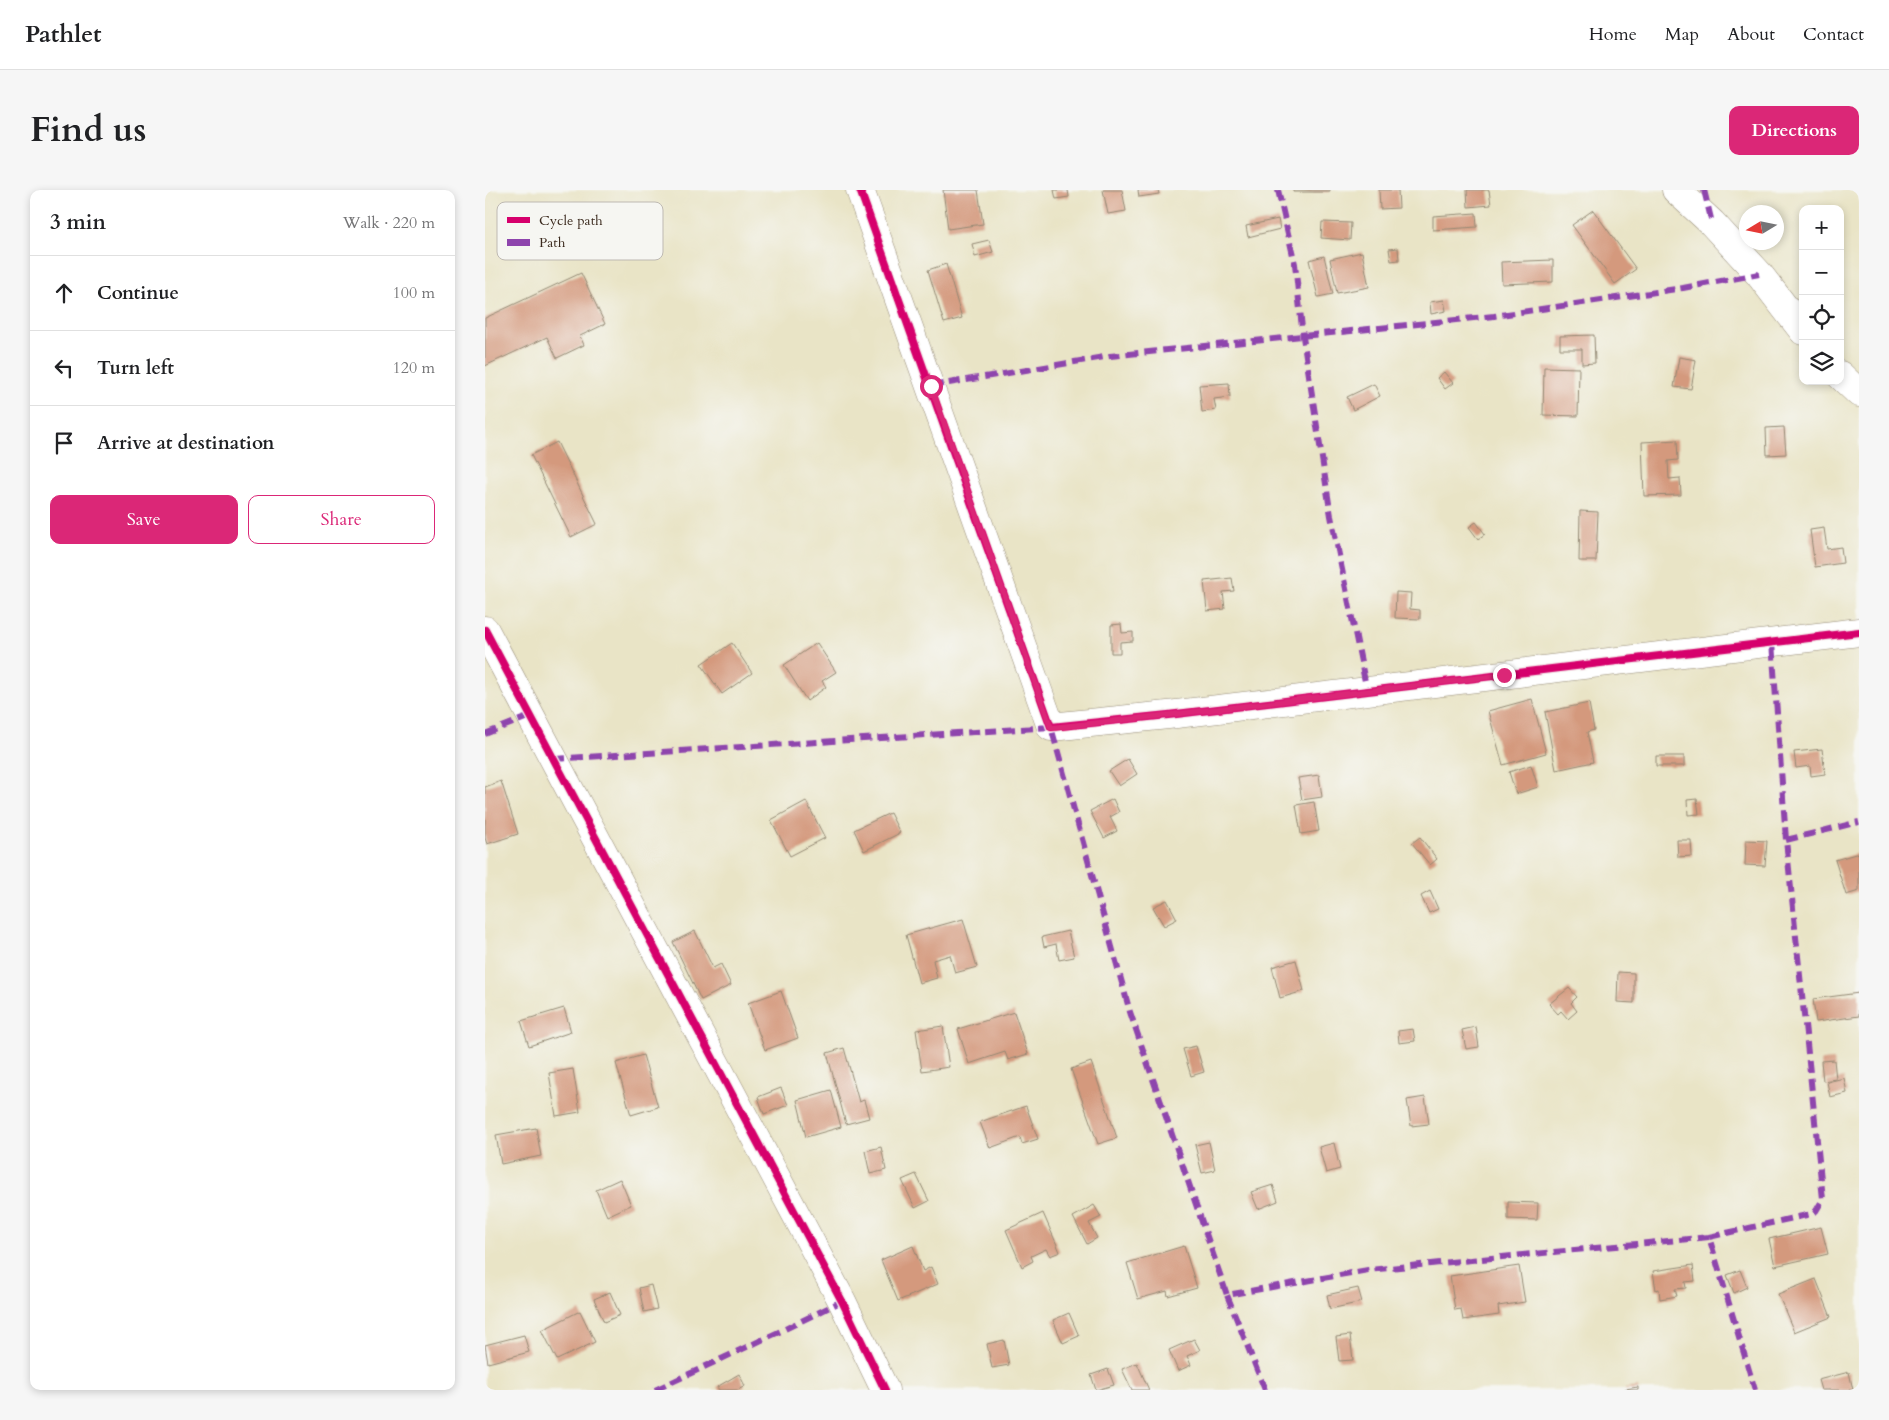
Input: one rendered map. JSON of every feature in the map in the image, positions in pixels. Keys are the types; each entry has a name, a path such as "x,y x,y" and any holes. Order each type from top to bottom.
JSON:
{"street":[{"path":"860,190 1051,728 1191,713 1859,632"},
{"path":"1676,190 1712,223 1759,274 1799,326"},
{"path":"1844,379 1859,393"},
{"path":"485,630 842,1301 885,1390"}],"building":[{"path":"943,190 978,190 983,224 948,229"},
{"path":"1054,190 1068,190 1069,197 1056,199"},
{"path":"1103,190 1122,190 1126,211 1108,214"},
{"path":"1138,190 1158,190 1159,194 1139,197"},
{"path":"1293,190 1330,190 1330,192 1293,192"},
{"path":"1379,190 1398,190 1399,208 1380,209"},
{"path":"1467,190 1489,190 1491,205 1468,207"},
{"path":"1593,210 1636,269 1615,284 1572,225"},
{"path":"1476,213 1477,227 1433,230 1433,216"},
{"path":"1278,219 1280,229 1248,237 1246,226"},
{"path":"1322,222 1351,223 1350,240 1321,238"},
{"path":"989,240 993,252 975,257 972,244"},
{"path":"1398,248 1399,260 1391,261 1389,249"},
{"path":"1362,252 1369,287 1337,293 1330,259"},
{"path":"1324,256 1333,294 1318,297 1309,260"},
{"path":"1553,260 1553,282 1502,284 1501,262"},
{"path":"946,264 962,318 944,323 928,270"},
{"path":"581,273 605,324 580,336 584,345 557,358 547,337 485,366 485,318"},
{"path":"1444,300 1446,311 1431,314 1430,302"},
{"path":"1594,335 1595,363 1582,364 1582,349 1560,349 1560,336"},
{"path":"1679,357 1696,360 1691,389 1674,387"},
{"path":"1544,367 1579,368 1578,416 1543,415"},
{"path":"1444,372 1453,383 1445,389 1437,378"},
{"path":"1229,383 1230,397 1214,399 1216,410 1202,412 1199,385"},
{"path":"1374,384 1380,396 1353,410 1347,397"},
{"path":"1784,427 1786,454 1767,455 1766,428"},
{"path":"1677,440 1678,460 1668,461 1669,479 1680,478 1681,495 1644,496 1642,442"},
{"path":"557,442 597,524 571,537 531,455"},
{"path":"1580,511 1598,512 1596,561 1579,561"},
{"path":"1476,522 1485,534 1478,539 1469,527"},
{"path":"1824,528 1827,549 1841,547 1843,563 1815,567 1810,530"},
{"path":"1232,578 1234,591 1223,592 1225,609 1207,611 1204,581"},
{"path":"1396,592 1411,593 1410,609 1420,610 1420,619 1395,618"},
{"path":"1121,624 1122,633 1133,632 1133,641 1120,642 1120,653 1111,653 1111,625"},
{"path":"732,643 752,673 722,694 701,664"},
{"path":"817,643 836,672 822,681 826,687 807,701 784,665"},
{"path":"1532,699 1546,753 1503,765 1488,711"},
{"path":"1589,703 1594,730 1587,732 1593,762 1556,770 1545,712"},
{"path":"1822,749 1825,774 1811,776 1810,766 1796,768 1794,752"},
{"path":"1656,756 1684,756 1684,766 1656,766"},
{"path":"1128,759 1137,774 1119,786 1109,771"},
{"path":"1531,765 1538,787 1516,794 1509,772"},
{"path":"1319,775 1322,797 1302,800 1298,778"},
{"path":"501,781 518,834 487,844 485,838 485,787"},
{"path":"1113,799 1119,812 1110,817 1117,831 1104,838 1090,811"},
{"path":"1697,799 1699,814 1688,815 1687,800"},
{"path":"806,801 825,838 790,856 771,820"},
{"path":"1314,802 1319,831 1301,834 1296,805"},
{"path":"890,813 900,833 864,851 854,830"},
{"path":"1420,837 1437,859 1430,865 1412,843"},
{"path":"1677,840 1691,840 1692,856 1678,857"},
{"path":"1746,840 1767,841 1765,866 1745,865"},
{"path":"1859,853 1859,891 1846,895 1835,860"},
{"path":"1430,891 1438,909 1429,913 1421,896"},
{"path":"1167,900 1177,919 1164,926 1153,907"},
{"path":"963,919 977,967 955,973 950,955 933,960 937,978 919,983 906,935"},
{"path":"695,931 713,968 721,964 731,985 701,1000 673,942"},
{"path":"1068,931 1074,957 1059,960 1056,944 1044,947 1042,937"},
{"path":"1296,960 1304,991 1280,998 1272,967"},
{"path":"1618,972 1634,973 1634,1003 1617,1002"},
{"path":"1569,988 1577,997 1571,1003 1577,1011 1568,1019 1561,1011 1558,1014 1549,1004"},
{"path":"781,991 798,1038 765,1050 748,1003"},
{"path":"1859,993 1859,1016 1816,1022 1813,999"},
{"path":"564,1008 571,1032 529,1046 521,1021"},
{"path":"1014,1012 1028,1054 1008,1060 1005,1052 969,1064 958,1029"},
{"path":"943,1026 949,1067 922,1071 916,1030"},
{"path":"1476,1027 1479,1047 1466,1049 1462,1030"},
{"path":"1413,1029 1415,1041 1399,1043 1398,1031"},
{"path":"1196,1046 1204,1072 1191,1076 1183,1049"},
{"path":"844,1048 859,1102 864,1100 869,1118 846,1124 827,1053"},
{"path":"643,1055 658,1107 631,1115 616,1063"},
{"path":"1834,1060 1836,1079 1823,1081 1821,1061"},
{"path":"1091,1062 1117,1138 1098,1144 1071,1069"},
{"path":"573,1069 580,1112 556,1116 549,1073"},
{"path":"1844,1078 1847,1093 1830,1097 1827,1082"},
{"path":"781,1088 788,1105 764,1114 758,1097"},
{"path":"831,1090 841,1127 806,1137 797,1100"},
{"path":"1425,1097 1429,1124 1411,1126 1407,1100"},
{"path":"1026,1106 1038,1139 1022,1144 1020,1137 990,1148 980,1122"},
{"path":"536,1128 541,1156 501,1164 496,1135"},
{"path":"1209,1142 1215,1170 1202,1173 1195,1145"},
{"path":"1334,1143 1340,1169 1326,1173 1319,1147"},
{"path":"881,1147 886,1170 870,1174 865,1151"},
{"path":"916,1174 929,1201 915,1208 902,1180"},
{"path":"620,1179 631,1205 607,1216 596,1190"},
{"path":"1273,1185 1278,1201 1258,1209 1251,1192"},
{"path":"1508,1202 1538,1203 1537,1220 1508,1219"},
{"path":"1094,1205 1101,1217 1089,1223 1097,1238 1087,1244 1073,1217"},
{"path":"1043,1213 1060,1252 1050,1256 1046,1249 1031,1256 1033,1261 1022,1267 1006,1230"},
{"path":"1821,1227 1828,1254 1775,1266 1769,1239"},
{"path":"913,1246 923,1271 931,1267 938,1284 898,1301 881,1260"},
{"path":"1184,1246 1197,1288 1168,1296 1167,1291 1138,1299 1127,1263"},
{"path":"1693,1265 1695,1281 1685,1282 1686,1288 1675,1289 1677,1296 1660,1299 1659,1289 1656,1290 1653,1271"},
{"path":"1519,1266 1525,1302 1498,1306 1499,1315 1463,1320 1461,1309 1455,1310 1450,1276"},
{"path":"1740,1270 1747,1287 1734,1293 1727,1275"},
{"path":"1816,1279 1831,1317 1794,1332 1778,1294"},
{"path":"651,1285 657,1309 644,1312 639,1288"},
{"path":"1358,1288 1362,1302 1330,1309 1327,1295"},
{"path":"610,1292 620,1315 604,1322 594,1299"},
{"path":"580,1311 595,1342 557,1360 542,1330"},
{"path":"1069,1313 1079,1336 1063,1343 1053,1320"},
{"path":"524,1335 529,1352 488,1363 485,1345"},
{"path":"1350,1335 1353,1360 1339,1361 1336,1337"},
{"path":"1194,1339 1200,1350 1187,1356 1191,1365 1178,1371 1169,1350"},
{"path":"1004,1340 1009,1365 992,1368 987,1344"},
{"path":"1137,1363 1149,1390 1132,1390 1122,1369"},
{"path":"1108,1369 1114,1385 1096,1390 1091,1375"},
{"path":"1849,1372 1853,1390 1821,1390 1818,1380"},
{"path":"739,1374 745,1386 738,1390 719,1390 717,1387"},
{"path":"1638,1387 1638,1390 1625,1390 1625,1389"}],"marked path":[{"path":"1278,190 1295,264 1303,337 1331,516 1367,691"},
{"path":"1704,190 1712,223"},
{"path":"931,386 1110,356 1494,316 1683,288 1759,274"},
{"path":"1709,1237 1811,1214 1816,1211 1823,1199 1786,840 1772,642"},
{"path":"485,734 530,716"},
{"path":"554,759 1051,727 1130,1012 1227,1295"},
{"path":"1786,840 1859,822"},
{"path":"1265,1390 1227,1295 1368,1270 1709,1237 1755,1390"},
{"path":"655,1390 842,1301"}],"cycle path":[{"path":"860,190 1051,727 1168,715 1859,632"},
{"path":"485,630 842,1301 885,1390"}],"route":[{"path":"931,386 1051,728 1504,675"}]}
